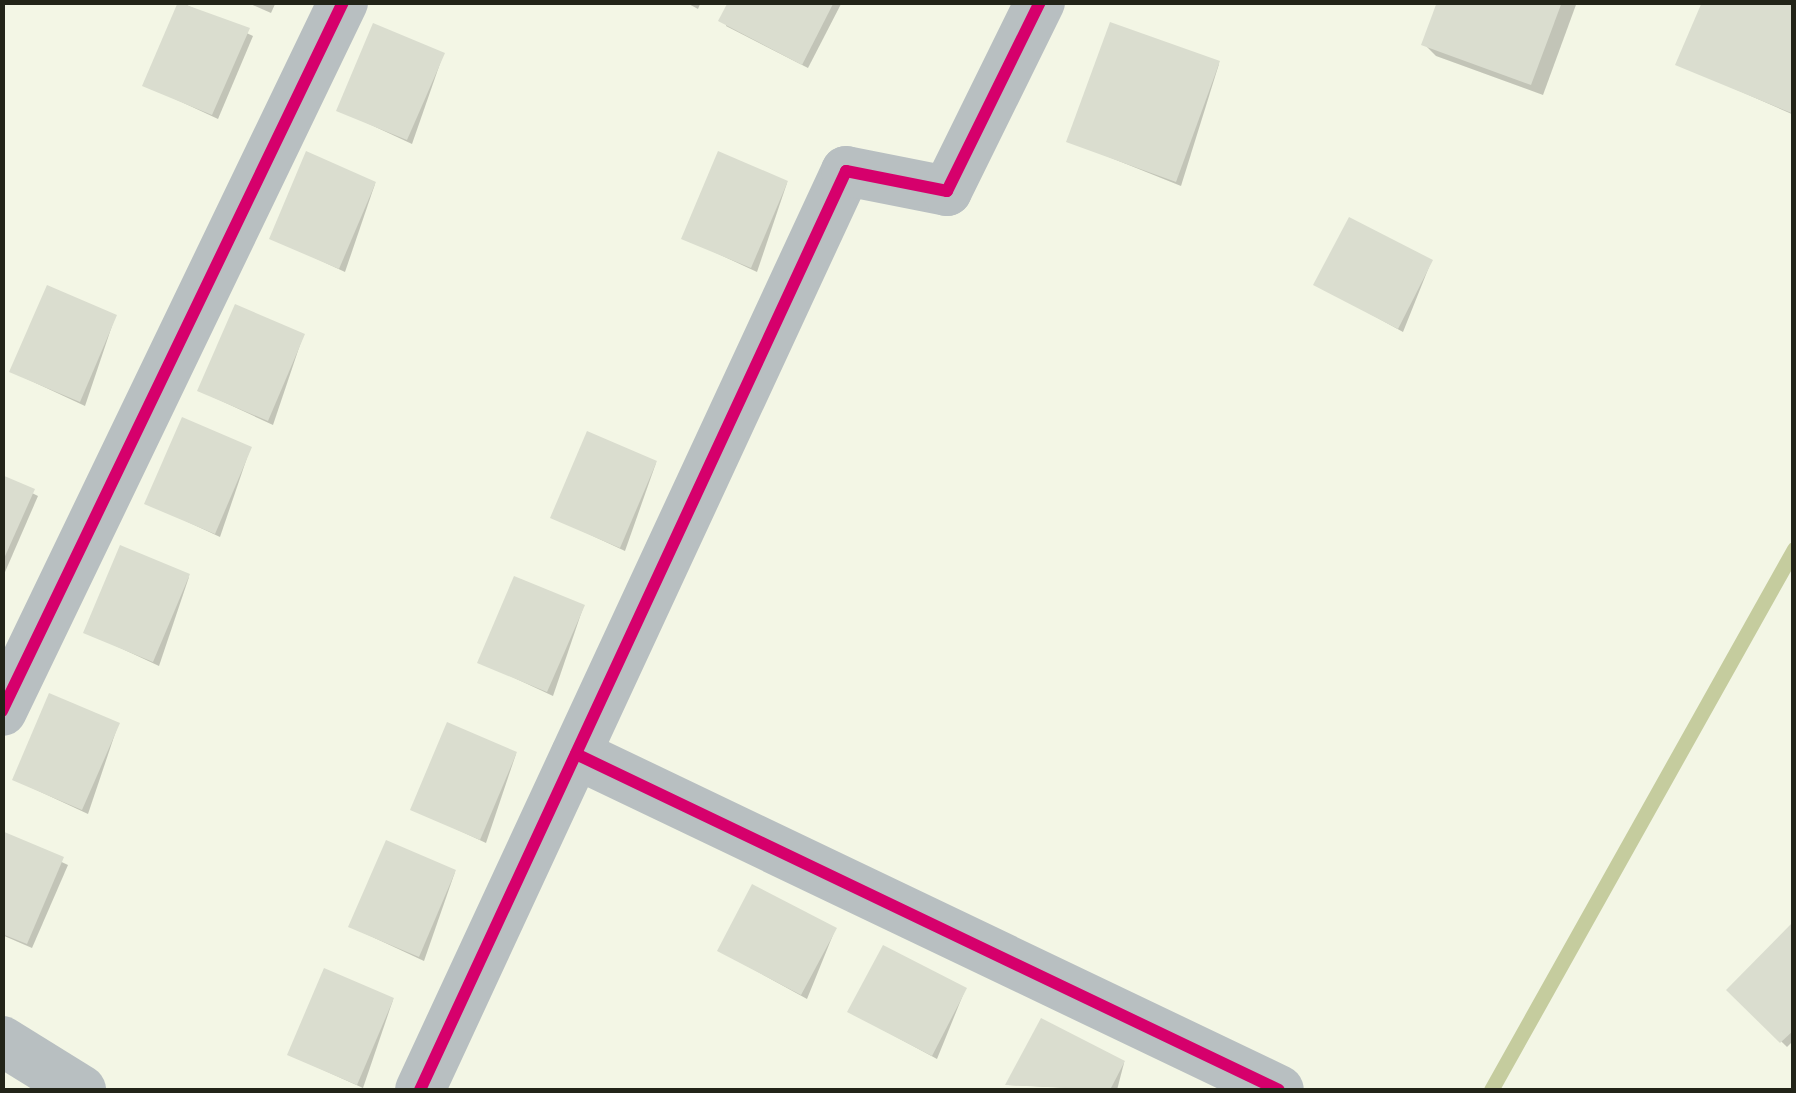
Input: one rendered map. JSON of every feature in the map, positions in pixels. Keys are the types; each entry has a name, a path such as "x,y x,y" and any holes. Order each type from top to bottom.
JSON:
{"street":[{"path":"2,710 344,2"},
{"path":"420,1090 846,172 947,191 1040,2"},
{"path":"576,754 1279,1090"},
{"path":"2,1041 81,1090"}],"building":[{"path":"178,2 250,28 212,115 142,86"},
{"path":"728,2 834,2 802,65 718,21"},
{"path":"1437,2 1562,2 1531,85 1421,45"},
{"path":"1702,2 1794,2 1794,114 1675,65"},
{"path":"1110,22 1220,61 1176,182 1066,142"},
{"path":"373,23 445,53 407,140 336,111"},
{"path":"306,151 376,182 339,269 269,239"},
{"path":"718,151 788,181 751,268 681,239"},
{"path":"1349,217 1433,260 1398,329 1313,285"},
{"path":"47,285 117,315 80,402 9,372"},
{"path":"235,304 305,334 268,421 197,391"},
{"path":"182,417 252,447 215,534 144,504"},
{"path":"587,431 657,461 620,548 550,518"},
{"path":"2,475 35,489 2,563"},
{"path":"120,545 190,574 153,662 83,633"},
{"path":"514,576 585,605 547,692 477,663"},
{"path":"49,693 120,723 82,810 12,780"},
{"path":"447,722 517,752 480,840 410,810"},
{"path":"2,831 64,857 27,944 2,934"},
{"path":"386,840 456,870 419,957 348,927"},
{"path":"752,884 837,928 801,995 717,951"},
{"path":"1794,921 1794,1030 1780,1043 1726,990"},
{"path":"883,945 967,988 932,1056 847,1012"},
{"path":"324,968 394,998 357,1085 287,1055"},
{"path":"1041,1018 1125,1061 1110,1090 1005,1085"}],"waterway":[{"path":"1491,1090 1794,549"}],"cycle path":[{"path":"2,711 343,2"},
{"path":"420,1090 846,171 947,191 1040,2"},
{"path":"576,754 1279,1090"}]}
